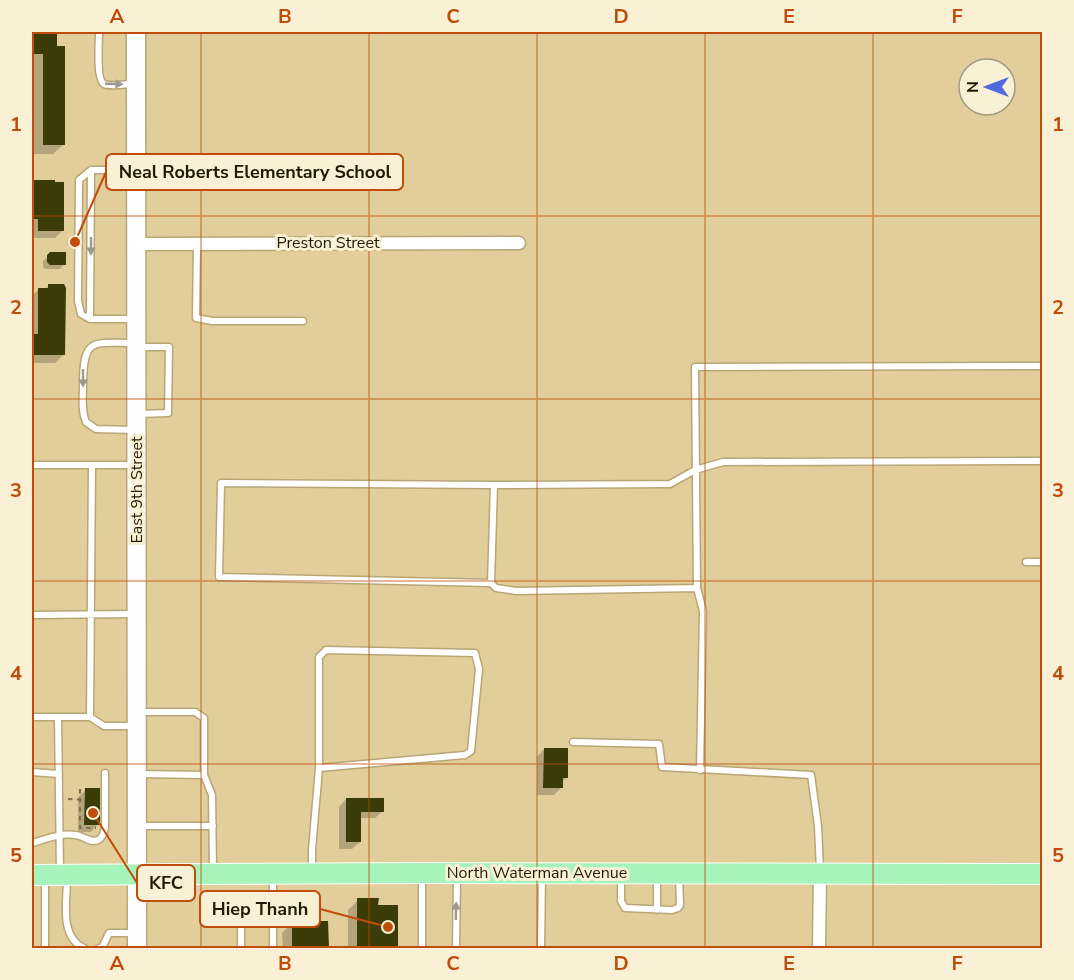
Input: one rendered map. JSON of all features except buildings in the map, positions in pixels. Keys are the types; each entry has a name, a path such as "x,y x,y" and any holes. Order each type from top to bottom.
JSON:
{"main road":[{"name":"North Waterman Avenue","path":"51,875 1042,874"}],"street":[{"name":"East 9th Street","path":"136,32 137,941"},
{"name":"Preston Street","path":"136,244 519,243"},
{"path":"819,948 820,874"}],"lane":[{"path":"99,32 101,80 106,84 136,84"},
{"path":"136,170 91,170 78,180 80,310 90,319 136,319"},
{"path":"90,319 91,170"},
{"path":"197,244 196,318 212,321 303,321"},
{"path":"101,343 136,345 169,347 168,413 136,422 96,429 86,422 83,413 83,361 89,350 101,343"},
{"path":"700,770 703,611 697,588 695,367 1042,366"},
{"path":"697,588 517,591 496,588 491,583 219,577 221,483 670,484 695,470 723,462 1042,461"},
{"path":"32,465 137,465"},
{"path":"90,717 92,465"},
{"path":"491,583 494,485"},
{"path":"1026,562 1042,562"},
{"path":"32,615 137,614"},
{"path":"312,873 319,768 319,657 326,650 475,653 479,669 471,750 465,755 319,768"},
{"path":"32,717 90,717 104,726 137,719 195,712 204,718 204,775 212,795 213,874"},
{"path":"45,948 51,875 60,835 58,717"},
{"path":"573,742 659,744 662,767 811,775 818,826 820,874"},
{"path":"32,772 59,774"},
{"path":"32,843 60,835 78,835 90,841 98,841 103,836 105,828 105,774"},
{"path":"137,774 204,775"},
{"path":"137,826 213,826"},
{"path":"273,873 273,948"},
{"path":"422,873 422,948"},
{"path":"456,948 457,873"},
{"path":"541,948 543,873"},
{"path":"621,873 621,901 625,908 657,910 672,910 680,905 679,873"},
{"path":"657,873 657,910"},
{"path":"51,875 67,931 73,941 84,948"},
{"path":"241,948 241,918 273,917"},
{"path":"99,948 102,948 109,933 137,941"}],"path":[{"path":"80,789 80,828 105,828"},
{"path":"68,792 68,800 85,800"}],"place":[{"name":"Neal Roberts Elementary School","path":"75,242"},
{"name":"KFC","path":"93,813"},
{"name":"Hiep Thanh","path":"388,927"}]}
